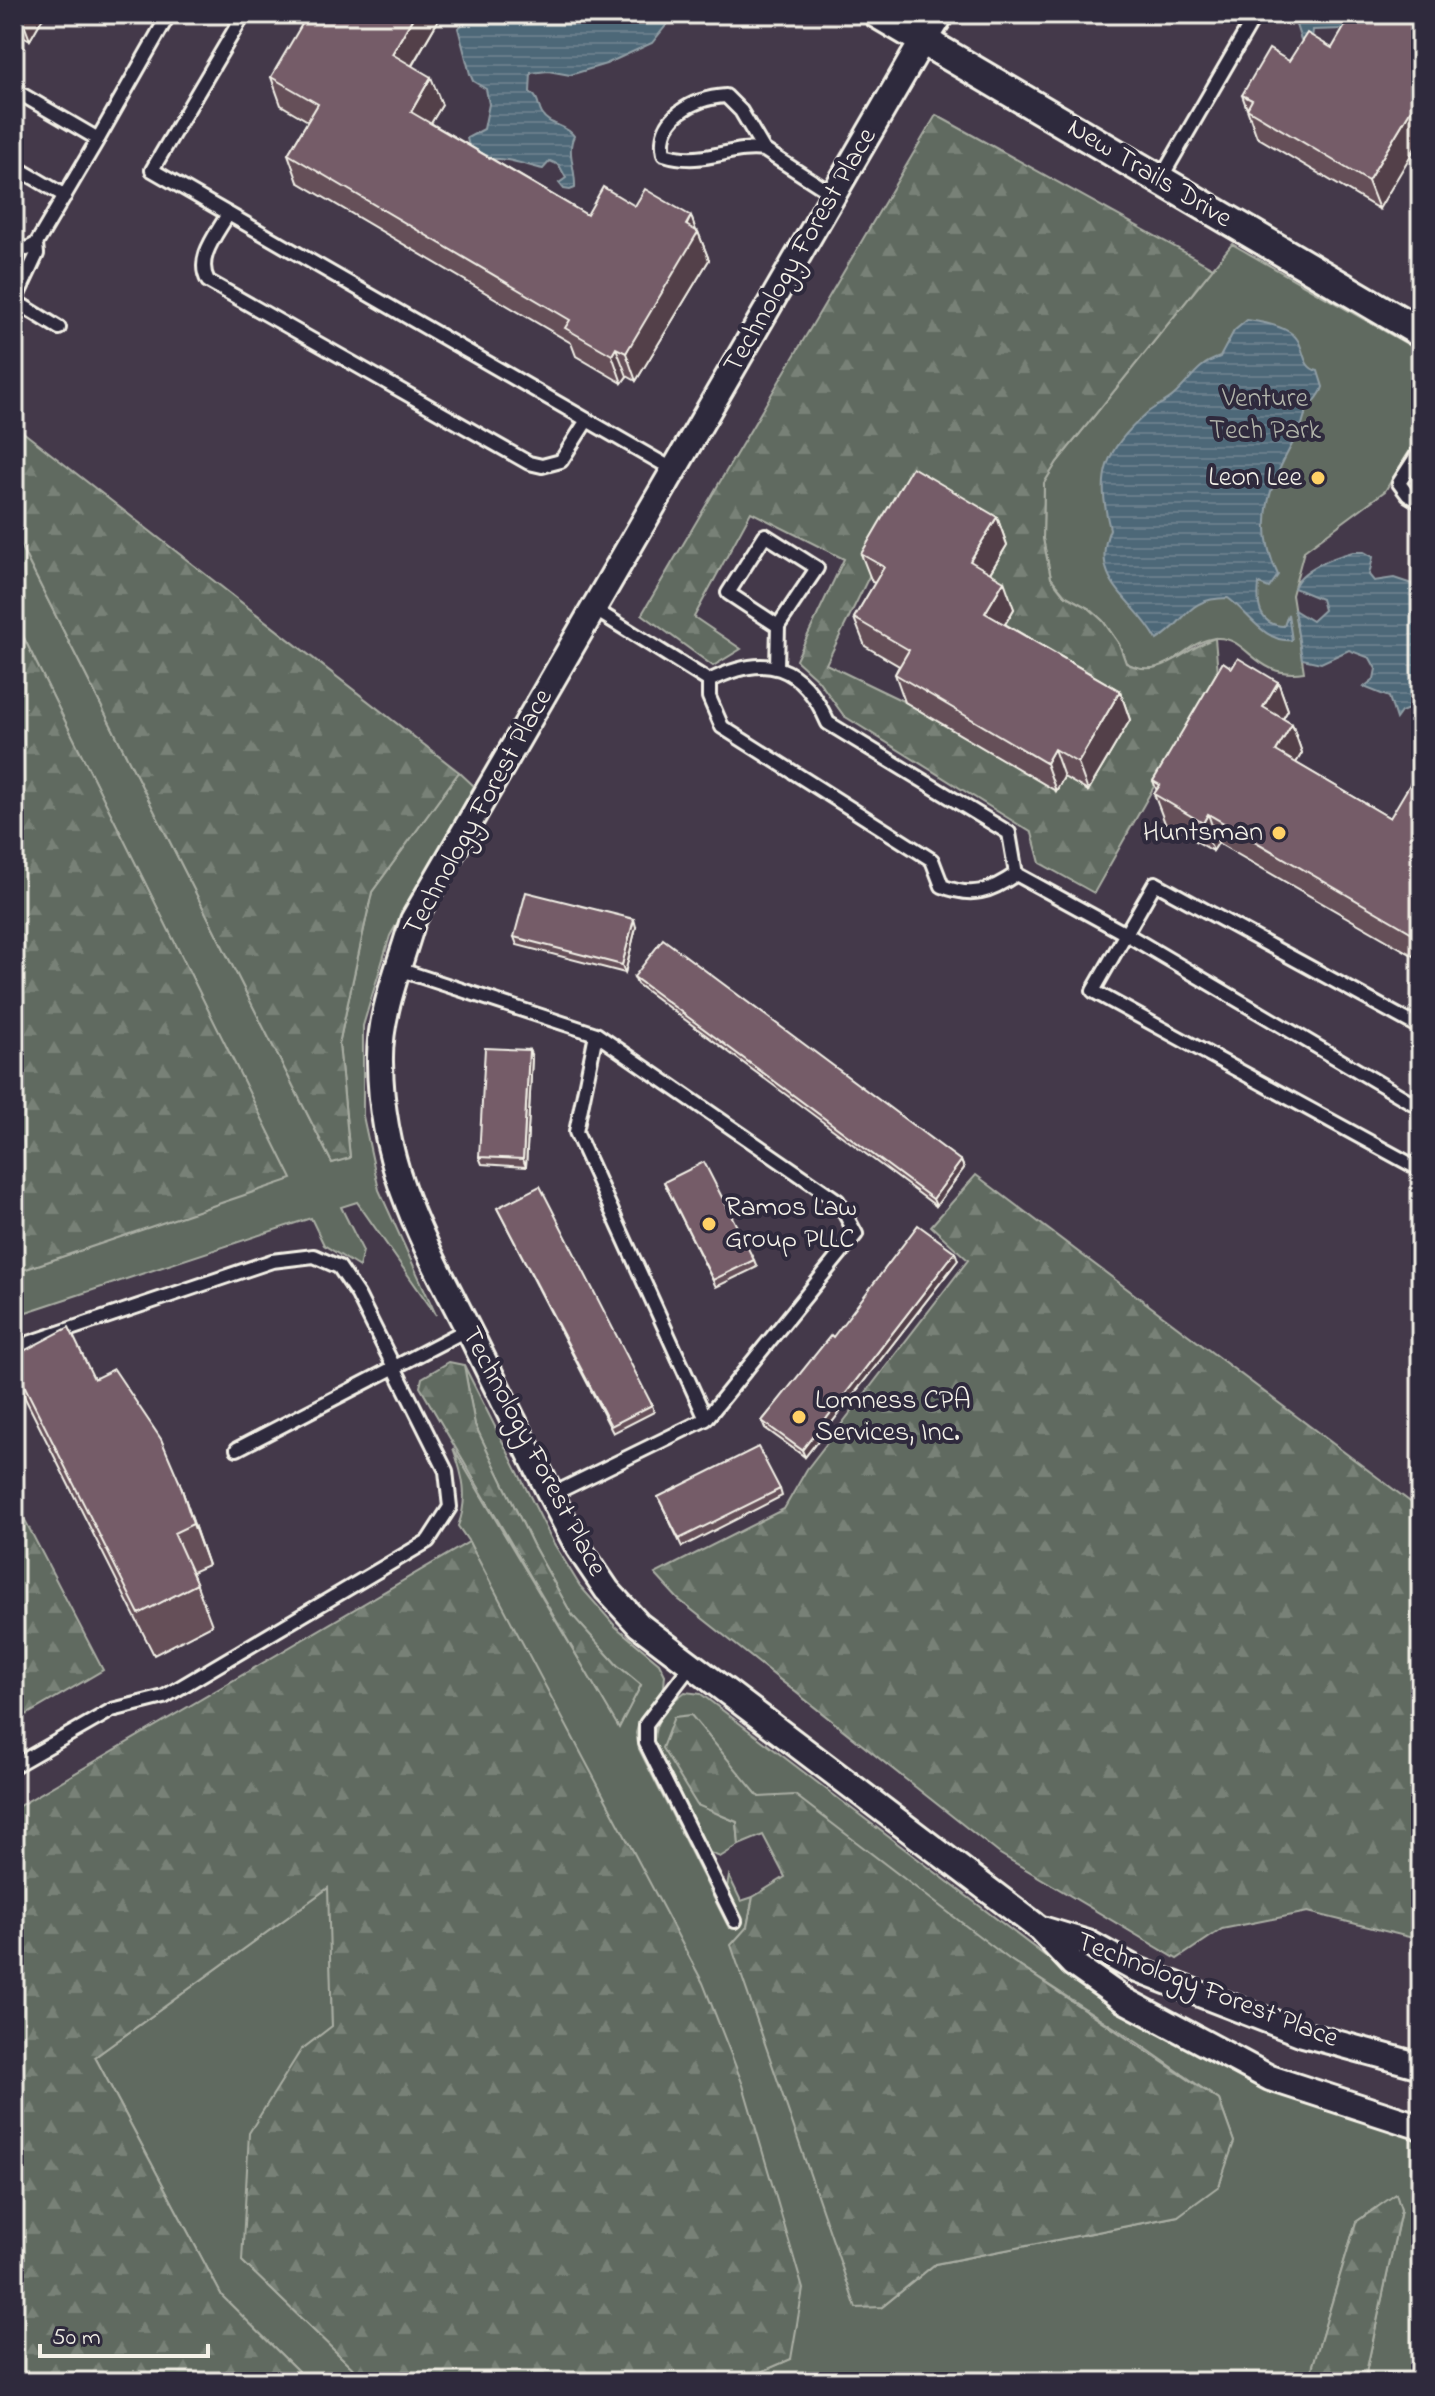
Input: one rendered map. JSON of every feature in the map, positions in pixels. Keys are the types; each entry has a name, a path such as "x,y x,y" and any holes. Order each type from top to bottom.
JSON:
{"street":[{"name":"New Trails Drive","path":"878,14 1420,329"},
{"name":"Technology Forest Place","path":"939,14 413,920 384,1016 379,1060 384,1120 394,1171 419,1235 578,1547 607,1590 639,1625 1040,1929 1073,1964 1124,2000 1270,2078 1421,2127"},
{"name":"Technology Forest Place","path":"1040,1929 1088,1943 1135,1969 1303,2034 1421,2066"}],"lane":[{"path":"14,245 27,249 36,244 169,14"},
{"path":"244,14 152,170 674,470"},
{"path":"1160,180 1256,14"},
{"path":"14,90 98,139"},
{"path":"764,150 741,111 726,96 701,97 670,120 661,140 664,154 698,160 753,148 764,150 834,195"},
{"path":"14,166 65,196"},
{"path":"228,214 203,259 202,270 208,281 529,463 542,466 561,461 587,420"},
{"path":"36,244 37,254 15,301 59,328"},
{"path":"1421,449 1399,483 1408,495 1421,503"},
{"path":"777,666 778,626 817,568 765,535 728,593 778,626"},
{"path":"594,609 709,681"},
{"path":"709,681 738,666 777,666 814,691 828,723 1009,833 1016,874"},
{"path":"709,681 709,697 722,727 932,860 942,886 964,894 992,890 1016,874"},
{"path":"1016,874 1126,934 1421,1108"},
{"path":"1421,1028 1155,883 1093,991 1421,1170"},
{"path":"398,969 596,1034 838,1201 856,1234 706,1419 551,1495"},
{"path":"596,1034 576,1132 706,1419"},
{"path":"14,1348 272,1261 314,1256 339,1267 358,1295 446,1471 450,1507 428,1541 164,1697 112,1710 14,1766"},
{"path":"237,1449 468,1329"},
{"path":"692,1664 646,1724 646,1743 735,1921"}],"green space":[{"path":"936,115 1213,268 1057,462 1044,483 1043,539 1051,578 1064,595 1090,609 1103,621 1119,644 1126,663 1139,668 1161,666 1215,638 1218,673 1094,893 1040,863 1032,833 844,716 818,680 796,660 844,559 751,512 694,617 741,649 713,666 642,614","holes":["912,489 995,641 1088,790 1064,777 1056,790 905,702 826,664"]},
{"name":"Venture Tech Park","path":"1232,244 1421,352 1421,432 1385,491 1304,551 1292,595 1304,672 1274,670 1227,639 1216,638 1193,646 1164,666 1153,669 1126,663 1119,644 1103,621 1090,609 1065,595 1051,578 1043,539 1044,483 1057,462"},
{"path":"14,425 459,772 372,892 339,1044 350,1158 332,1163 14,533"},
{"path":"14,533 332,1163 350,1157 339,1044 372,892 459,772 474,786 390,936 363,1026 363,1116 379,1190 436,1315 357,1202 341,1207 363,1251 359,1267 324,1245 311,1218 14,1316 14,1273 291,1178 14,618"},
{"path":"14,618 292,1179 14,1273"},
{"path":"976,1175 1421,1510 1421,1940 1308,1912 1222,1929 1177,1959 1000,1854 678,1599 655,1574 784,1509 807,1469 968,1260 931,1226"},
{"path":"449,1362 464,1365 475,1425 533,1545 572,1615 617,1665 641,1685 619,1728 420,1387 422,1378"},
{"path":"464,1365 553,1542 580,1586 616,1627 659,1663 665,1675 664,1687 640,1719 636,1733 639,1749 729,1928 742,1920 727,1887 729,1876 741,1901 753,1897 747,1927 882,2307 935,2264 1178,2216 1234,2142 1219,2100 1138,2043 759,1797 740,1776 720,1815 737,1822 739,1845 720,1857 710,1853 654,1741 656,1726 663,1713 685,1692 701,1694 1086,1987 1170,2038 1265,2085 1350,2118 1421,2137 1421,2382 1364,2382 1401,2210 1396,2195 1356,2222 1308,2382 738,2382 791,2359 469,1542 458,1526 463,1506 463,1487 453,1448 619,1727 641,1685 617,1665 572,1615 533,1545 475,1425"},
{"path":"14,1499 103,1670 14,1722"},
{"path":"469,1542 703,1983 743,2085 803,2289 791,2359 738,2382 367,2382 242,2261 249,2133 301,2050 332,2026 328,1888 95,2057 222,2296 309,2382 14,2382 14,1809"},
{"path":"691,1715 759,1797 795,1795 1009,1959 1219,2100 1234,2142 1219,2186 1178,2216 935,2264 882,2307 856,2308 731,1945 747,1927 753,1897 785,1877 763,1835 739,1845 737,1822 697,1805 662,1748 674,1717"},
{"path":"329,1887 332,2027 301,2050 242,2261 367,2382 309,2382 222,2296 95,2057"},
{"path":"1396,2194 1401,2210 1364,2382 1308,2382 1356,2222"}],"water":[{"path":"497,14 665,14 668,23 652,43 606,64 570,75 548,71 531,73 530,92 542,114 574,136 571,154 575,188 564,189 559,183 566,178 559,165 550,161 543,169 507,160 484,159 469,147 467,138 484,129 489,104 486,89 473,81 470,74 458,28 472,18"},
{"path":"1298,14 1365,14 1344,29 1313,30 1312,39 1301,40 1295,22"},
{"path":"1247,320 1274,325 1293,335 1300,343 1306,362 1318,371 1323,387 1306,413 1281,465 1266,517 1270,555 1278,575 1269,588 1259,584 1259,606 1264,618 1275,625 1284,626 1288,614 1292,640 1282,640 1265,632 1228,598 1214,599 1194,607 1157,640 1117,589 1105,563 1110,529 1104,493 1107,465 1132,427 1173,396 1199,369 1220,357 1234,331"},
{"path":"1353,552 1364,552 1373,557 1369,575 1374,581 1394,578 1421,587 1421,704 1401,712 1396,719 1389,697 1364,687 1374,679 1376,669 1370,658 1349,650 1321,663 1302,659 1294,610 1312,621 1324,610 1321,599 1294,588 1297,581 1310,570"}],"building":[{"path":"308,14 415,14 392,54 431,77 411,112 587,215 603,187 635,206 645,189 691,216 686,225 698,232 626,353 616,348 612,355 565,328 570,320 288,154 318,104 271,77"},
{"path":"1352,14 1421,14 1421,93 1368,181 1247,109 1252,100 1242,95 1269,49 1289,61 1307,33 1332,48"},
{"path":"912,467 997,517 970,561 1004,581 985,613 1120,691 1078,763 1054,749 1046,763 895,674 909,650 854,618 884,567 861,554"},
{"name":"Huntsman","path":"1238,658 1278,682 1263,707 1292,724 1276,751 1390,818 1413,779 1421,783 1421,938 1208,814 1203,823 1154,794 1160,785 1153,781 1223,662 1232,668"},
{"path":"526,892 634,919 622,965 514,937"},
{"path":"663,939 961,1161 933,1199 634,977"},
{"path":"485,1048 529,1050 523,1159 479,1157"},
{"path":"704,1162 754,1260 713,1280 664,1182"},
{"path":"540,1186 652,1405 611,1426 497,1208"},
{"path":"918,1225 955,1252 802,1450 762,1421 831,1335 833,1337"},
{"path":"69,1327 94,1379 114,1369 161,1439 193,1524 174,1533 197,1584 139,1614 14,1365 14,1356"},
{"path":"758,1447 780,1489 679,1539 658,1497"}],"place":[{"name":"Leon Lee","path":"1318,478"},
{"name":"Huntsman","path":"1279,833"},
{"name":"Ramos Law Group PLLC","path":"709,1224"},
{"name":"Lomness CPA Services, Inc.","path":"799,1417"}]}
